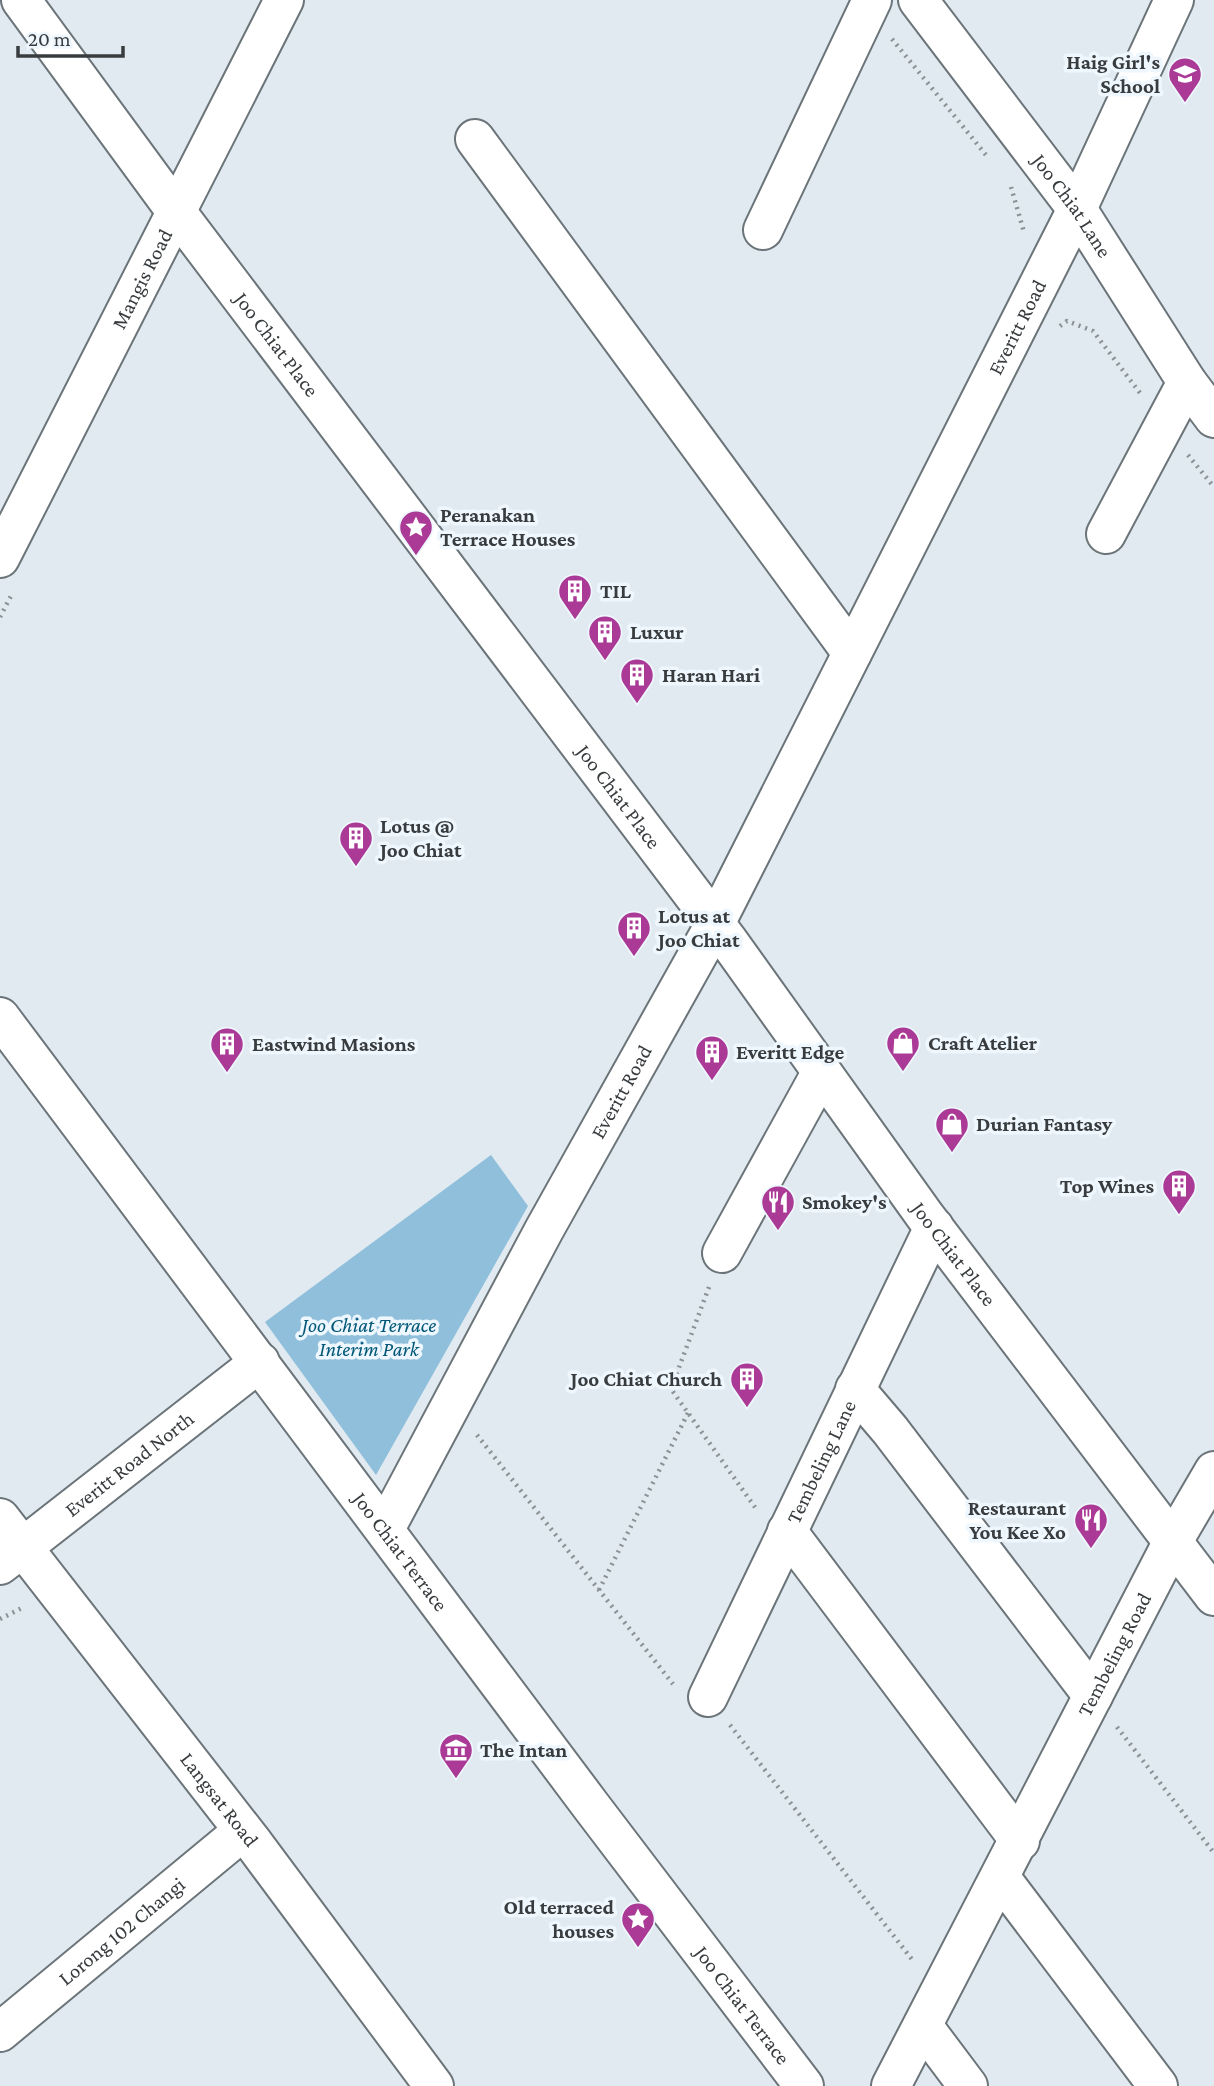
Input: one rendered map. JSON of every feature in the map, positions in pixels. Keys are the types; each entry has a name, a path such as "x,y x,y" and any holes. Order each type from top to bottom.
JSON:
{"street":[{"name":"Joo Chiat Place","path":"21,0 175,210 715,924 934,1227 1214,1597"},
{"name":"Mangis Road","path":"0,558 284,0"},
{"name":"Joo Chiat Lane","path":"918,0 1077,209 1187,382 1214,418"},
{"name":"Everitt Road","path":"385,1529 544,1230 715,924 1077,209 1174,0"},
{"path":"764,230 870,5"},
{"path":"475,139 852,653"},
{"path":"1106,534 1187,382"},
{"name":"Joo Chiat Terrace","path":"0,1017 804,2086"},
{"path":"722,1253 821,1073"},
{"name":"Tembeling Lane","path":"708,1696 773,1522 855,1389 934,1227"},
{"name":"Everitt Road North","path":"8,1543 260,1362"},
{"path":"855,1389 890,1430 1093,1696"},
{"name":"Tembeling Road","path":"891,2086 1172,1543 1214,1471"},
{"path":"773,1522 1020,1841"},
{"name":"Langsat Road","path":"8,1543 243,1831 434,2086"},
{"name":"Lorong 102 Changi","path":"0,2032 243,1831"},
{"path":"1000,1877 1158,2086"},
{"path":"923,2026 968,2086"}],"path":[{"path":"870,5 994,165"},
{"path":"1002,176 1011,186"},
{"path":"1051,332 1067,321 1093,331 1214,487"},
{"path":"722,1253 671,1389 773,1522"},
{"path":"599,1590 688,1413"},
{"path":"470,1426 691,1707 708,1696 921,1970"},
{"path":"0,1619 24,1607 32,1611"},
{"path":"1093,1696 1214,1853"}],"green space":[{"name":"Joo Chiat Terrace Interim Park","path":"491,1155 528,1206 376,1475 265,1322"}],"place":[{"name":"Haig Girl's School","path":"1185,104"},
{"name":"Peranakan Terrace Houses","path":"416,557"},
{"name":"TIL","path":"575,621"},
{"name":"Luxur","path":"605,662"},
{"name":"Haran Hari","path":"637,705"},
{"name":"Lotus @ Joo Chiat","path":"356,868"},
{"name":"Lotus at Joo Chiat","path":"634,958"},
{"name":"Craft Atelier","path":"903,1073"},
{"name":"Eastwind Masions","path":"227,1074"},
{"name":"Everitt Edge","path":"712,1082"},
{"name":"Durian Fantasy","path":"952,1154"},
{"name":"Top Wines","path":"1179,1216"},
{"name":"Smokey's","path":"778,1232"},
{"name":"Joo Chiat Church","path":"747,1409"},
{"name":"Restaurant You Kee Xo","path":"1091,1550"},
{"name":"The Intan","path":"456,1780"},
{"name":"Old terraced houses","path":"638,1949"}]}
